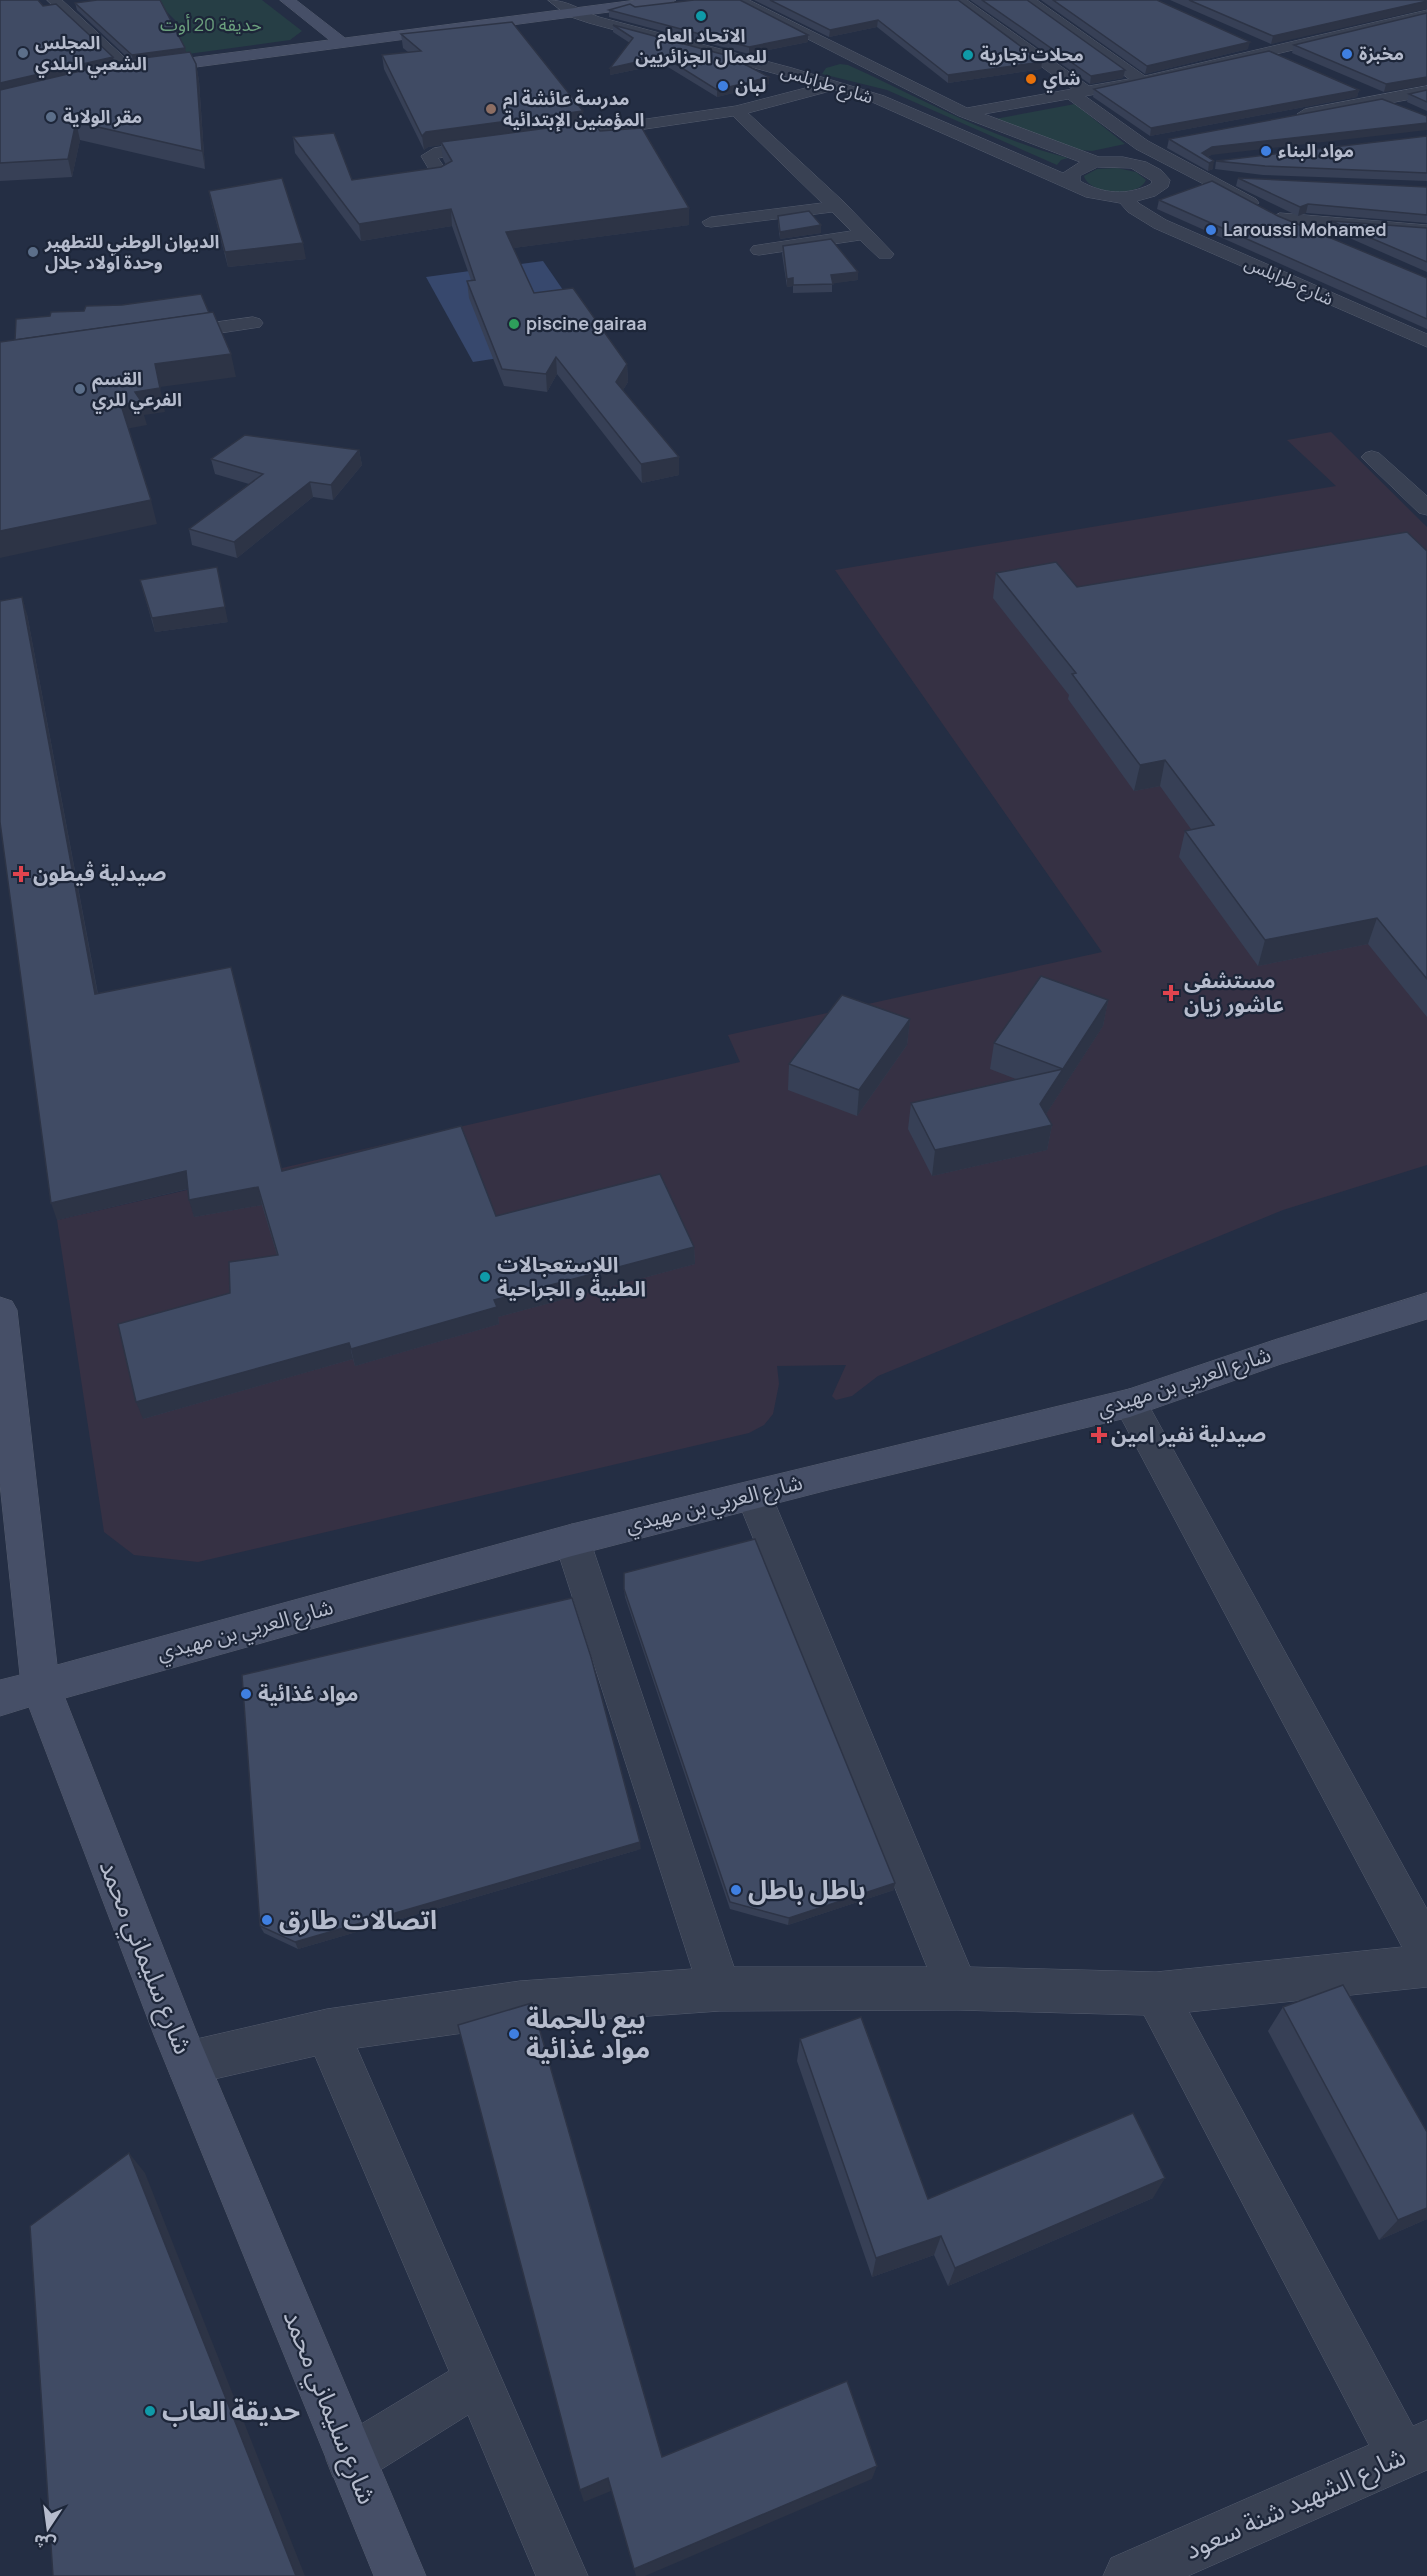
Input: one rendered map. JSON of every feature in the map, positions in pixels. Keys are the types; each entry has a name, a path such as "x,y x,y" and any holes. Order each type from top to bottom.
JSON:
{"street":[{"path":"54,0 130,70"},
{"path":"287,0 342,43"},
{"path":"555,0 573,13"},
{"path":"114,73 669,0"},
{"path":"738,0 838,52 965,113 1097,162"},
{"path":"957,0 1080,94 1142,145 1194,168 1280,218 1332,241"},
{"path":"1027,0 1142,81"},
{"name":"شارع طرابلس","path":"573,13 836,85 922,117 1096,194 1124,197 1148,218 1427,341"},
{"path":"965,113 1142,81 1427,14"},
{"path":"1238,38 1297,64"},
{"path":"787,71 838,52"},
{"path":"545,138 737,111 836,85"},
{"path":"1359,91 1408,111"},
{"path":"1289,117 1427,91"},
{"path":"737,111 838,206 885,254"},
{"path":"1122,162 1142,145 1165,141"},
{"path":"442,177 429,156 434,153 500,144"},
{"path":"1072,183 1071,174 1080,166 1097,162 1122,162 1155,173 1194,168 1241,179"},
{"path":"1124,197 1149,193 1159,187 1161,180 1155,173"},
{"path":"711,222 838,206"},
{"path":"1280,218 1426,230"},
{"path":"759,250 864,234"},
{"path":"151,337 253,323"},
{"path":"1372,457 1427,508"},
{"name":"شارع العربي بن مهيدي","path":"0,1698 572,1540 754,1496 828,1475 1130,1403 1274,1353 1427,1306"},
{"name":"شارع سليماني محمد","path":"0,1310 41,1687 97,1836 188,2063 400,2576"},
{"path":"1130,1403 1427,1951"},
{"path":"754,1496 957,1988"},
{"path":"572,1540 720,1989"},
{"path":"188,2063 327,2031 520,2003 720,1989 957,1988 1156,1994 1427,1966"},
{"path":"1156,1994 1415,2451"},
{"path":"327,2031 562,2576"},
{"path":"351,2459 477,2382"},
{"name":"شارع الشهيد شنة سعود","path":"1129,2576 1415,2451"}],"shaded area":[{"name":"مستشفى عاشور زيان","path":"1331,432 1427,527 1427,1165 1283,1210 878,1376 852,1396 836,1400 832,1396 846,1365 777,1366 779,1384 773,1414 764,1425 749,1433 198,1562 134,1555 104,1532 57,1220 740,1062 728,1035 1102,952 835,570 1336,486 1287,440"}],"green space":[{"name":"حديقة 20 أوت","path":"155,0 262,0 302,31 290,40 151,59 118,37 181,26"},
{"path":"840,64 848,65 1011,140 1068,158 1061,160 1057,165 887,90 822,74 826,68"},
{"path":"1075,104 1125,144 1092,151 1080,150 995,119"},
{"path":"1117,168 1136,172 1146,180 1142,186 1134,190 1114,192 1095,187 1084,176 1097,169"}],"water":[{"name":"piscine gairaa","path":"543,261 572,303 590,344 473,362 426,277"}],"building":[{"path":"0,0 38,0 43,6 56,4 113,57 0,83"},
{"path":"97,0 160,0 185,48 132,55 75,3"},
{"path":"694,0 740,0 808,35 749,47 609,10 630,4 635,7"},
{"path":"770,0 958,0 1042,62 948,75 878,20 830,30"},
{"path":"982,0 1027,0 1125,70 1091,76"},
{"path":"1053,0 1157,0 1250,42 1147,66"},
{"path":"1189,0 1427,0 1427,1 1273,36"},
{"path":"1427,13 1427,77 1386,84 1294,45"},
{"path":"512,22 583,111 426,132 422,136 382,55 421,51 401,34"},
{"path":"613,25 729,56 769,77 717,90 663,56 610,68 633,38"},
{"path":"1269,51 1359,90 1151,128 1094,89"},
{"path":"190,52 196,64 202,151 76,122 68,159 0,163 0,90 127,60"},
{"path":"1427,90 1427,102 1409,94"},
{"path":"1382,99 1427,116 1427,123 1212,147 1202,153 1214,161 1209,163 1169,139"},
{"path":"593,122 600,131 642,128 689,208 506,232 534,293 573,288 627,364 616,382 679,457 641,464 556,357 546,374 502,369 467,281 475,280 451,209 359,224 293,137 334,133 352,180 441,167 452,161 441,142"},
{"path":"1427,136 1427,173 1265,166 1216,161"},
{"path":"282,178 303,243 225,252 209,191"},
{"path":"1238,178 1427,187 1427,215 1308,204 1300,207"},
{"path":"1212,181 1278,216 1427,278 1427,319 1159,200"},
{"path":"809,211 821,225 780,232 778,216"},
{"path":"1331,221 1427,228 1427,262"},
{"path":"831,239 858,272 831,275 833,284 793,285 793,278 787,279 783,246"},
{"path":"201,294 209,313 15,340 16,319 50,316 51,312 84,311 86,306 122,305"},
{"path":"213,312 231,354 155,364 160,388 135,392 141,401 121,405 151,500 0,531 0,342"},
{"path":"245,435 359,450 331,485 310,482 234,542 189,529 263,474 211,459"},
{"path":"1407,532 1427,551 1427,979 1377,918 1265,940 1185,831 1214,825 1165,760 1140,765 1072,674 1076,673 996,573 1056,562 1077,587"},
{"path":"217,567 225,607 152,618 140,580"},
{"path":"22,597 95,994 231,967 282,1171 461,1126 496,1216 660,1174 694,1247 494,1300 497,1307 351,1349 349,1343 136,1402 118,1324 230,1293 229,1262 278,1255 258,1187 189,1200 186,1171 51,1203 0,822 0,601"},
{"path":"1041,976 1108,1000 1063,1069 994,1043"},
{"path":"842,995 910,1019 859,1090 789,1064"},
{"path":"1063,1069 1040,1104 1052,1125 935,1150 911,1103"},
{"path":"755,1539 895,1883 789,1918 730,1902 624,1589 624,1573"},
{"path":"572,1598 591,1657 640,1842 295,1942 260,1926 242,1675"},
{"path":"1343,1985 1427,2132 1427,2208 1398,2220 1283,2007"},
{"path":"532,2003 662,2457 847,2381 877,2466 634,2569 608,2478 580,2490 458,2025"},
{"path":"861,2017 928,2199 1133,2113 1165,2178 955,2268 941,2236 876,2258 800,2039"},
{"name":"حديقة العاب","path":"129,2153 296,2576 53,2576 30,2226"}],"place":[{"name":"الاتحاد العام للعمال الجزائريين","path":"701,16"},
{"name":"المجلس الشعبي البلدي","path":"23,53"},
{"name":"مخبزة","path":"1347,54"},
{"name":"محلات تجارية","path":"968,55"},
{"name":"شاي","path":"1031,79"},
{"name":"لبان","path":"723,86"},
{"name":"مدرسة عائشة ام المؤمنين الإبتدائية","path":"491,109"},
{"name":"مقر الولاية","path":"51,117"},
{"name":"مواد البناء","path":"1266,151"},
{"name":"Laroussi Mohamed","path":"1211,230"},
{"name":"الديوان الوطني للتطهير وحدة اولاد جلال","path":"33,252"},
{"name":"piscine gairaa","path":"514,324"},
{"name":"القسم الفرعي للري","path":"80,389"},
{"name":"صيدلية ڨيطون","path":"21,874"},
{"name":"مستشفى عاشور زيان","path":"1171,993"},
{"name":"اللإستعجالات الطبية و الجراحية","path":"485,1277"},
{"name":"صيدلية نفير امين","path":"1099,1435"},
{"name":"مواد غذائية","path":"246,1694"},
{"name":"باطل باطل","path":"736,1890"},
{"name":"اتصالات طارق","path":"267,1920"},
{"name":"بيع بالجملة مواد غذائية","path":"514,2034"},
{"name":"حديقة العاب","path":"150,2411"}]}
